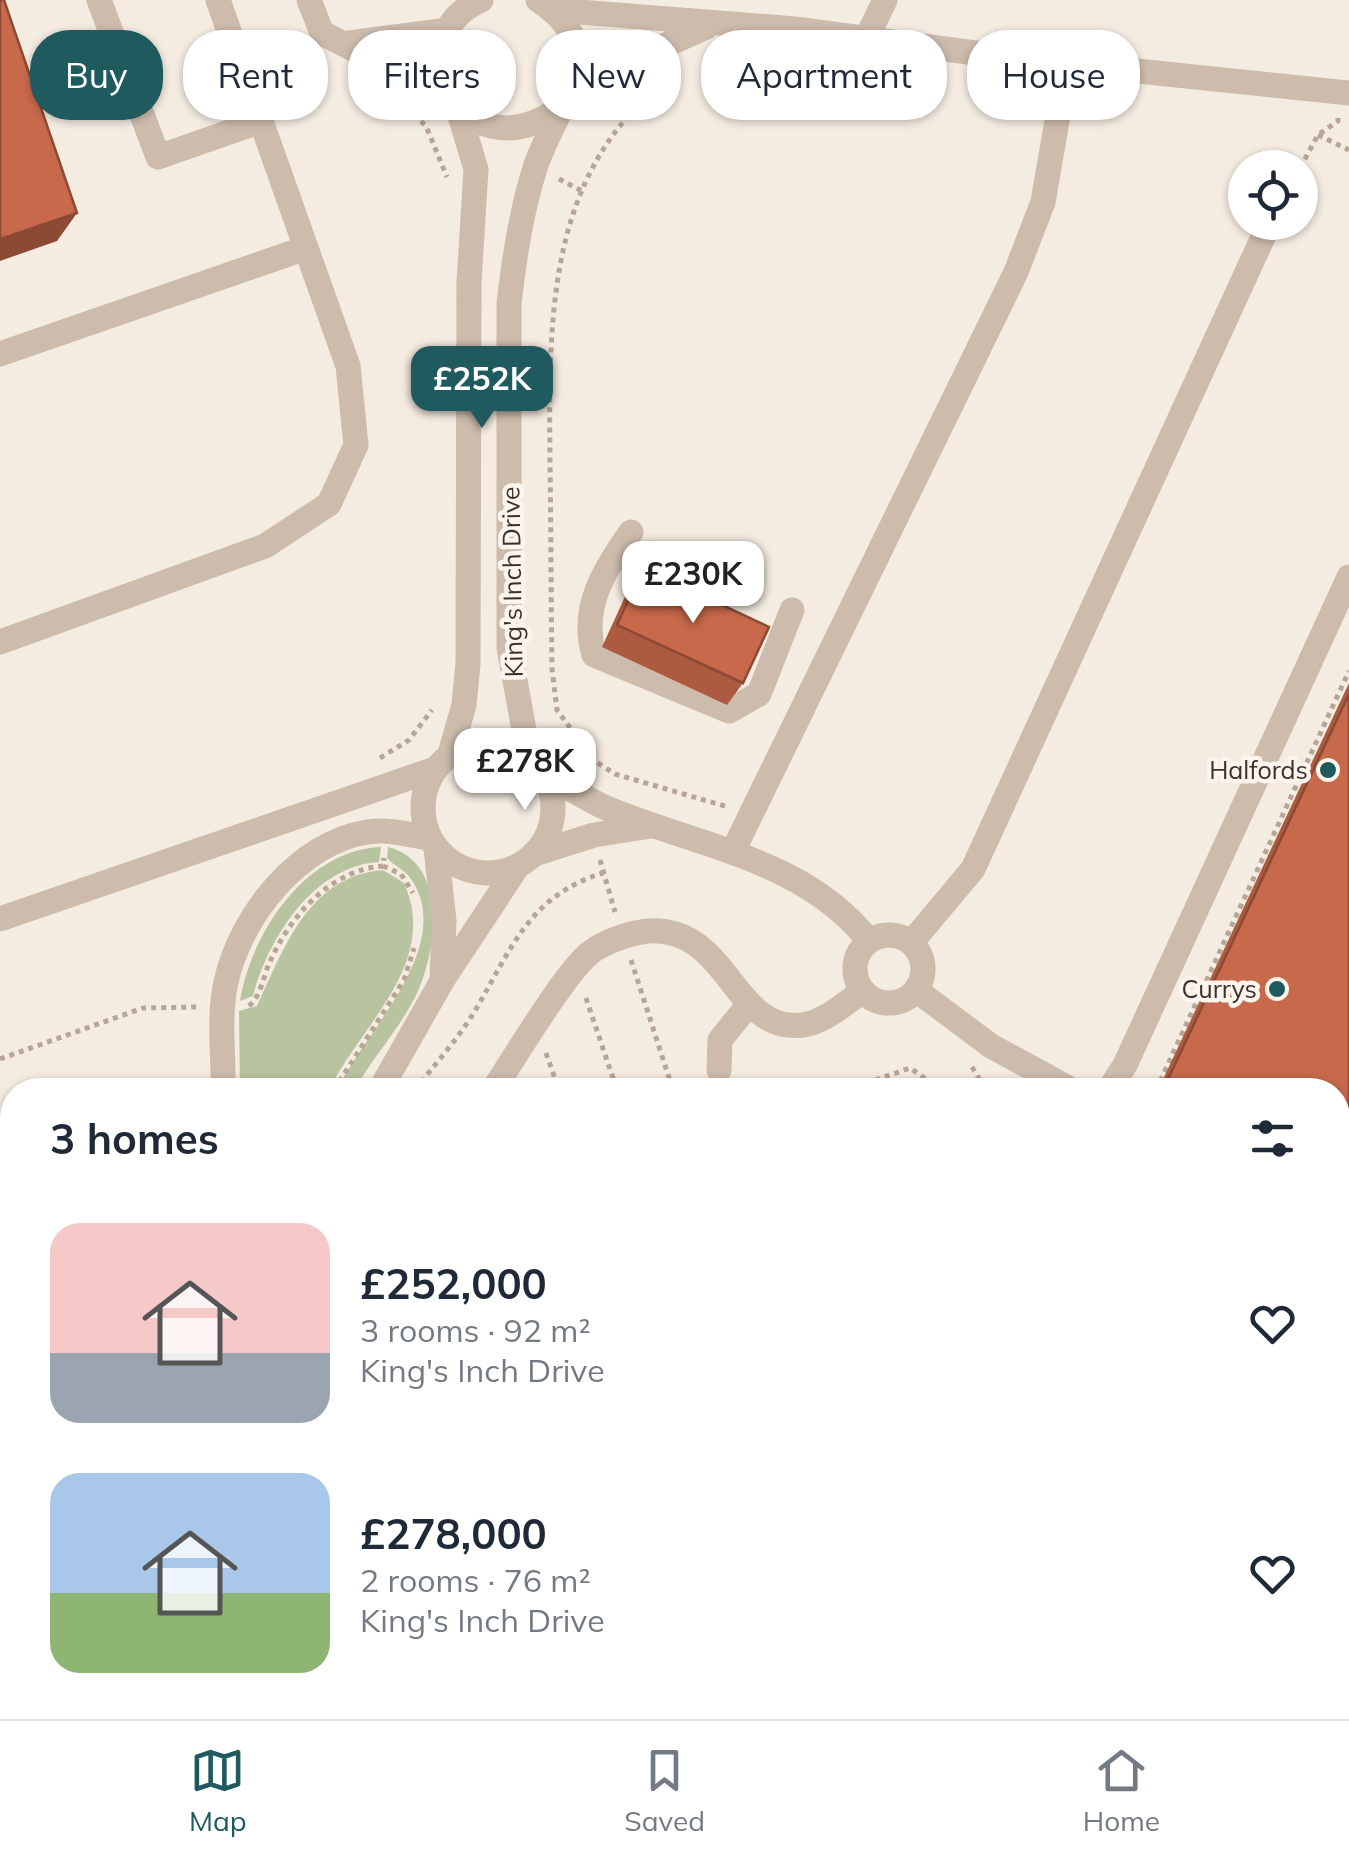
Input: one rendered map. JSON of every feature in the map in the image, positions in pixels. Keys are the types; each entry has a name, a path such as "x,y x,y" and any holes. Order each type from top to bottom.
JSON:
{"street":[{"path":"98,0 158,157 261,122"},
{"path":"0,642 264,546 330,504 356,445 348,366 218,0"},
{"path":"309,0 322,33 347,43 452,17 481,0"},
{"path":"870,30 884,0"},
{"path":"546,5 777,30"},
{"name":"King's Inch Drive","path":"546,5 570,30"},
{"path":"681,38 712,25"},
{"path":"1140,71 1345,93"},
{"name":"King's Inch Drive","path":"442,981 444,921 432,843 422,809 464,704 468,664 469,282 476,169 460,120"},
{"path":"477,120 514,130 541,120"},
{"name":"King's Inch Drive","path":"387,1078 442,981 547,836 553,814 552,793 536,765 509,648 509,304 525,206 556,120"},
{"path":"734,849 1016,272 1043,202 1057,120"},
{"path":"910,942 973,869 1262,240"},
{"path":"0,354 306,248"},
{"path":"631,532 601,574 586,629 594,655 729,711 760,694 792,610"},
{"path":"1117,1078 1349,577"},
{"path":"0,919 300,812 384,788 490,742 536,765 601,806 734,849 808,888 854,922 870,941"},
{"path":"223,1078 222,1007 240,940 282,881 342,838 387,830 432,843 452,864 472,872 495,874 594,835 656,826"},
{"path":"501,1078 582,961 624,936 656,931 690,938 724,968 749,1004 774,1022 802,1025 863,992"},
{"path":"889,935 910,942 922,962 916,990 896,1003 884,1003 863,992 856,960 870,941 889,935"},
{"path":"916,990 990,1046 1050,1078"},
{"path":"731,1076 720,1040 749,1004"}],"path":[{"path":"1310,150 1318,135 1338,122 1345,93"},
{"path":"621,120 582,190 560,256 549,339 552,669 556,700 558,710 594,761 615,774 752,814"},
{"path":"1318,135 1349,150"},
{"path":"447,192 446,177 476,169"},
{"path":"1162,1078 1349,671"},
{"path":"384,788 382,754 409,740 435,701"},
{"path":"384,866 387,830"},
{"path":"0,1059 143,1008 222,1007 255,1001 287,929 321,893 357,870 384,866 407,881 416,910"},
{"path":"424,1078 473,1014 528,920 543,904 574,884 603,873"},
{"path":"606,885 669,1078"},
{"path":"342,1078 404,980 416,941"},
{"path":"592,986 586,1000 612,1078"},
{"path":"886,1078 910,1068 925,1078"},
{"path":"731,1076 735,1078"}],"green space":[{"path":"381,847 379,862 334,877 297,909 270,952 253,996 240,1001 256,949 286,900 328,863 354,852"},
{"path":"388,847 407,856 421,870 433,909 430,952 418,991 396,1029 362,1078 344,1078 401,989 415,960 422,932 422,905 411,879 387,858"},
{"path":"383,870 404,883 412,912 412,940 392,992 336,1078 240,1078 239,1011 257,1006 289,940 317,901 357,875"}],"building":[{"path":"0,0 4,0 30,76 30,120 45,120 77,213 0,239"},
{"path":"643,568 769,627 743,683 617,625"},
{"name":"Currys","path":"1349,694 1349,1078 1169,1078"}],"place":[{"name":"Halfords","path":"1328,770"},
{"name":"Currys","path":"1277,989"}]}
